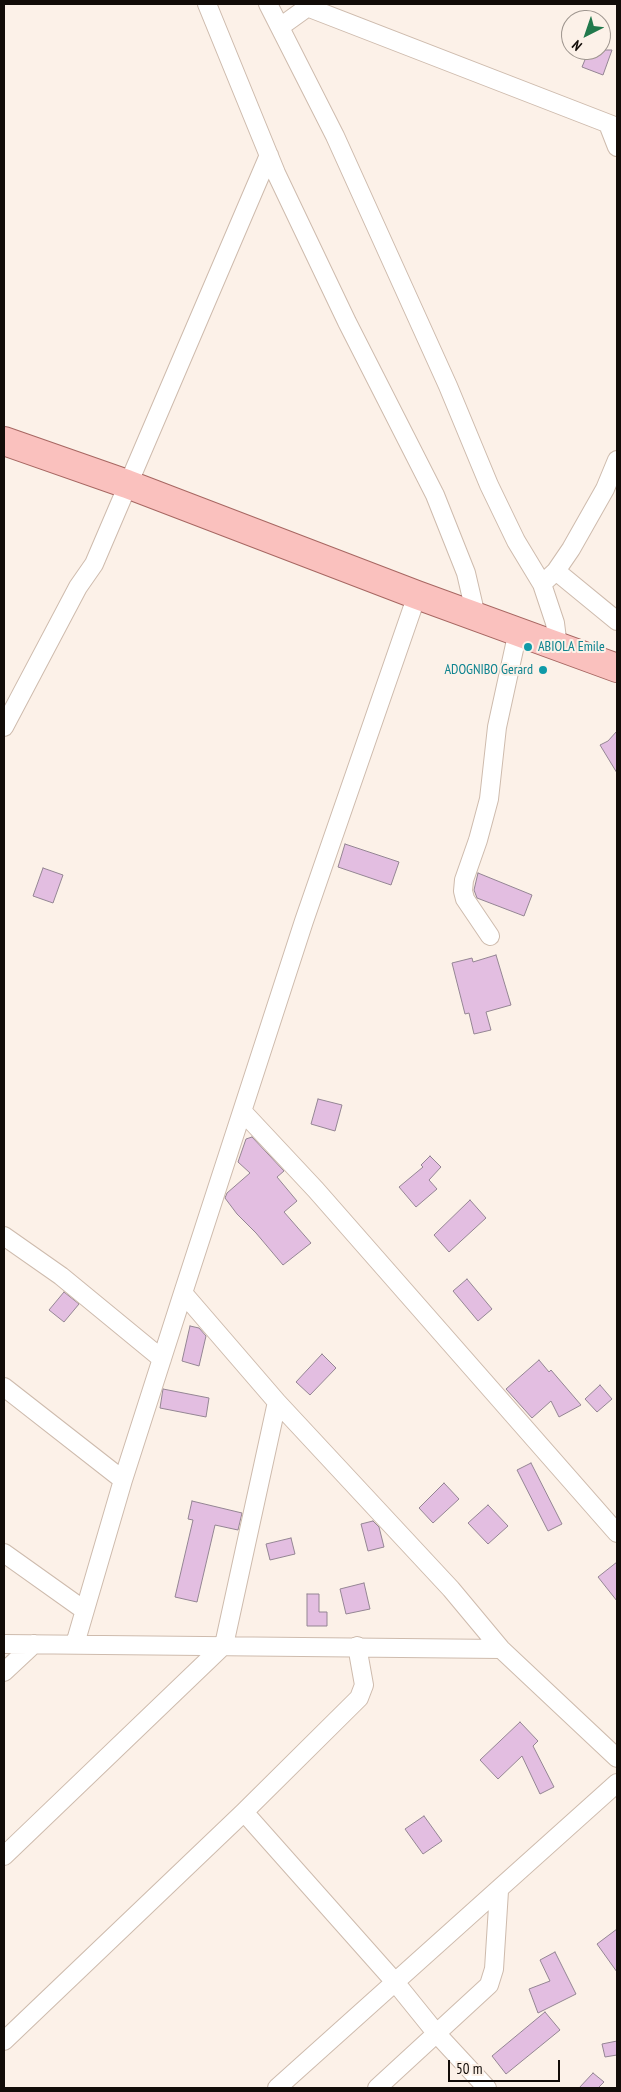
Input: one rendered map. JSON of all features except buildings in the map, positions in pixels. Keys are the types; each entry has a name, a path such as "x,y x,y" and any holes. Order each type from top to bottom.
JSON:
{"main road":[{"path":"4,441 127,484 417,595 617,668"}],"street":[{"path":"207,4 269,155 347,322 436,495 466,573 476,616"},
{"path":"268,4 298,67 335,136 448,386 489,485 516,541 542,584 555,623 558,647"},
{"path":"280,27 309,5 612,126 617,147"},
{"path":"4,727 78,587 94,564 269,155"},
{"path":"542,584 556,571 582,530 605,489 617,460"},
{"path":"556,571 617,621"},
{"path":"75,1644 123,1480 304,921 417,595"},
{"path":"490,936 465,899 463,886 489,799 497,727 518,631"},
{"path":"243,1112 316,1190 617,1532"},
{"path":"4,1236 62,1276 162,1359"},
{"path":"184,1293 277,1402 451,1589 501,1649 617,1758"},
{"path":"4,1387 123,1480"},
{"path":"4,1856 224,1645 277,1402"},
{"path":"4,1554 84,1610"},
{"path":"4,1644 357,1646 501,1649"},
{"path":"4,1672 34,1644"},
{"path":"4,2041 244,1812 359,1698 364,1685 357,1646"},
{"path":"278,2088 617,1783"},
{"path":"244,1812 395,1982 437,2034 487,2088"},
{"path":"377,2088 489,1985 494,1969 499,1891"}],"place":[{"name":"ABIOLA Emile","path":"528,647"},
{"name":"ADOGNIBO Gerard","path":"543,670"}]}
